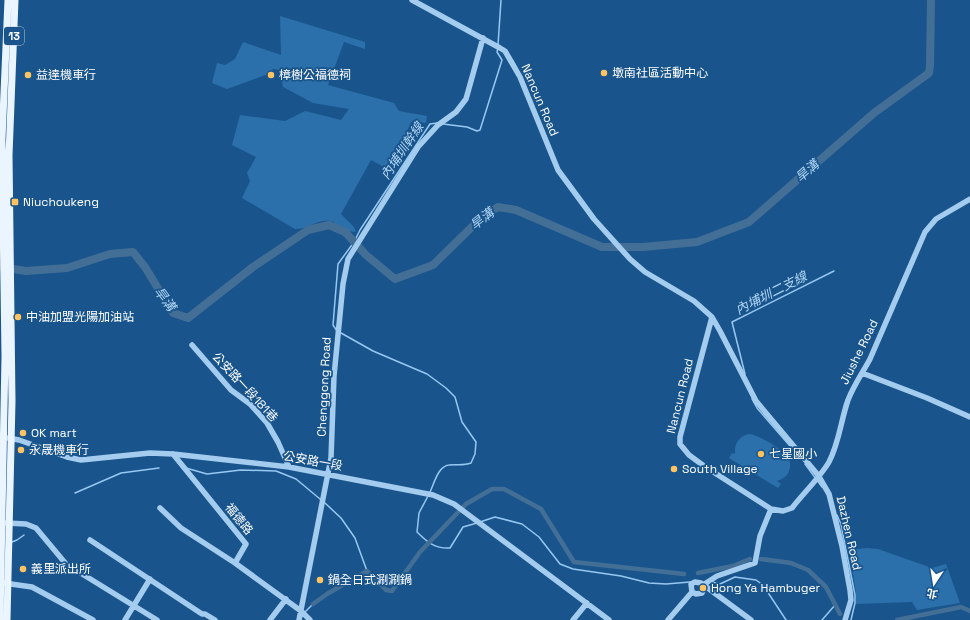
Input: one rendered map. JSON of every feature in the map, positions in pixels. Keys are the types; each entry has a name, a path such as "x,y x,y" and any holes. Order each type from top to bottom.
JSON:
{"main road":[{"name":"13","path":"6,259 13,72 6,61 8,0"},
{"name":"13","path":"7,620 3,537 5,523 8,438 7,275 2,160 2,71 6,61 16,0"},
{"name":"13","path":"0,620 5,583"}],"street":[{"name":"Nancun Road","path":"412,0 504,51 512,63 558,170 594,219 627,256 645,272 694,301 712,317 680,437 680,444 689,455 704,466 772,510"},
{"name":"Chenggong Road","path":"299,620 331,458 334,376 345,272 348,259 418,147 438,124 456,112 466,99 483,38"},
{"path":"2,71 13,72"},
{"name":"Jiushe Road","path":"772,510 783,511 792,508 828,462 835,446 848,401 855,383 862,373 925,232 936,219 970,199"},
{"name":"Dazhen Road","path":"712,317 756,401 818,475 829,494 848,574 851,600 845,620"},
{"name":"公安路一段181巷","path":"192,345 231,390 250,404 267,423 278,442 289,467"},
{"path":"862,373 927,398 970,417"},
{"name":"公安路一段","path":"8,438 66,457 81,460 150,453 173,454 289,467 433,496 454,504 609,620"},
{"name":"福德路","path":"173,454 246,544 235,563"},
{"path":"160,508 181,528 235,563 286,599 302,611 310,620"},
{"path":"703,584 717,576 755,563 760,536 772,510"},
{"path":"5,523 26,524 36,528 66,564 156,620"},
{"path":"90,540 202,614 205,614 214,620"},
{"path":"125,620 150,579"},
{"path":"668,620 692,592 691,584 698,582 703,584 751,620"},
{"path":"5,583 32,587 93,620"},
{"path":"692,592 696,594 702,593 704,588 703,584"},
{"path":"270,620 286,599"},
{"path":"573,620 587,603"},
{"path":"198,620 202,614"}],"shaded area":[{"path":"280,16 365,42 365,49 344,42 328,85 394,103 399,111 427,116 426,123 411,122 406,133 407,151 393,172 371,160 341,214 354,227 356,232 337,230 334,222 328,221 318,222 301,229 295,229 242,198 250,181 247,173 256,157 232,145 240,115 285,121 305,111 341,120 349,109 313,103 283,87 280,70 273,69 271,73 227,89 212,83 217,63 225,65 235,59 243,42 281,55"},
{"path":"749,434 759,437 771,444 782,451 789,459 789,471 786,476 777,481 781,484 778,488 729,458 732,453 735,454 735,447 738,441 745,435"},
{"path":"867,548 878,549 932,568 946,564 960,603 917,610 912,602 856,604 856,593 849,550"}],"waterway":[{"name":"內埔圳幹線","path":"498,45 501,0"},
{"name":"旱溝","path":"0,267 26,271 67,268 110,254 133,252 145,267 173,313 188,318 253,267 308,230 329,225 345,232 366,255 395,279 433,265 481,218 498,207 516,210 602,247 643,247 697,242 749,222 874,113 929,73 931,0"},
{"name":"內埔圳幹線","path":"443,124 467,127 477,131 480,130 502,60 497,52 498,48"},
{"name":"內埔圳幹線","path":"337,331 333,325 338,264 354,242 360,230 430,124 437,123"},
{"name":"內埔圳二支線","path":"745,374 732,322 834,271"},
{"path":"341,333 373,351 427,374 446,388 455,397 462,422 476,442 475,454 471,463 445,466 439,472 430,492"},
{"name":"內埔圳二支線","path":"752,399 757,408 796,453"},
{"name":"內埔圳二支線","path":"805,464 822,487"},
{"path":"75,493 121,473 159,468"},
{"path":"186,468 207,474 241,470 276,471 296,479 320,499"},
{"path":"313,604 327,594 367,571 386,590 392,591 420,552 466,504 492,489 504,489 541,509 574,562 684,574"},
{"path":"428,496 419,513 417,532 432,544 450,548 463,527 477,523"},
{"path":"325,503 341,518 355,538 367,571"},
{"name":"內埔圳二支線","path":"837,515 841,524 855,595 855,603 851,620"},
{"path":"480,522 495,517 522,524 539,537 560,564 573,569 621,576 649,583 666,584 690,582"},
{"path":"12,542 24,535"},
{"path":"698,573 733,566 750,559"},
{"path":"761,559 791,563 808,570 826,587 840,614"},
{"path":"712,582 720,584 735,577 756,580 763,585 786,620"},
{"path":"305,612 313,604"},
{"path":"822,620 835,605"},
{"path":"897,620 961,607 970,611"}],"place":[{"name":"墩南社區活動中心","path":"604,73"},
{"name":"益達機車行","path":"28,75"},
{"name":"樟樹公福德祠","path":"271,75"},
{"name":"Niuchoukeng","path":"15,202"},
{"name":"中油加盟光陽加油站","path":"18,317"},
{"name":"OK mart","path":"23,433"},
{"name":"永晟機車行","path":"21,450"},
{"name":"七星國小","path":"761,454"},
{"name":"South Village","path":"674,469"},
{"name":"義里派出所","path":"23,569"},
{"name":"鍋全日式涮涮鍋","path":"320,580"},
{"name":"Hong Ya Hambuger","path":"703,588"}]}
